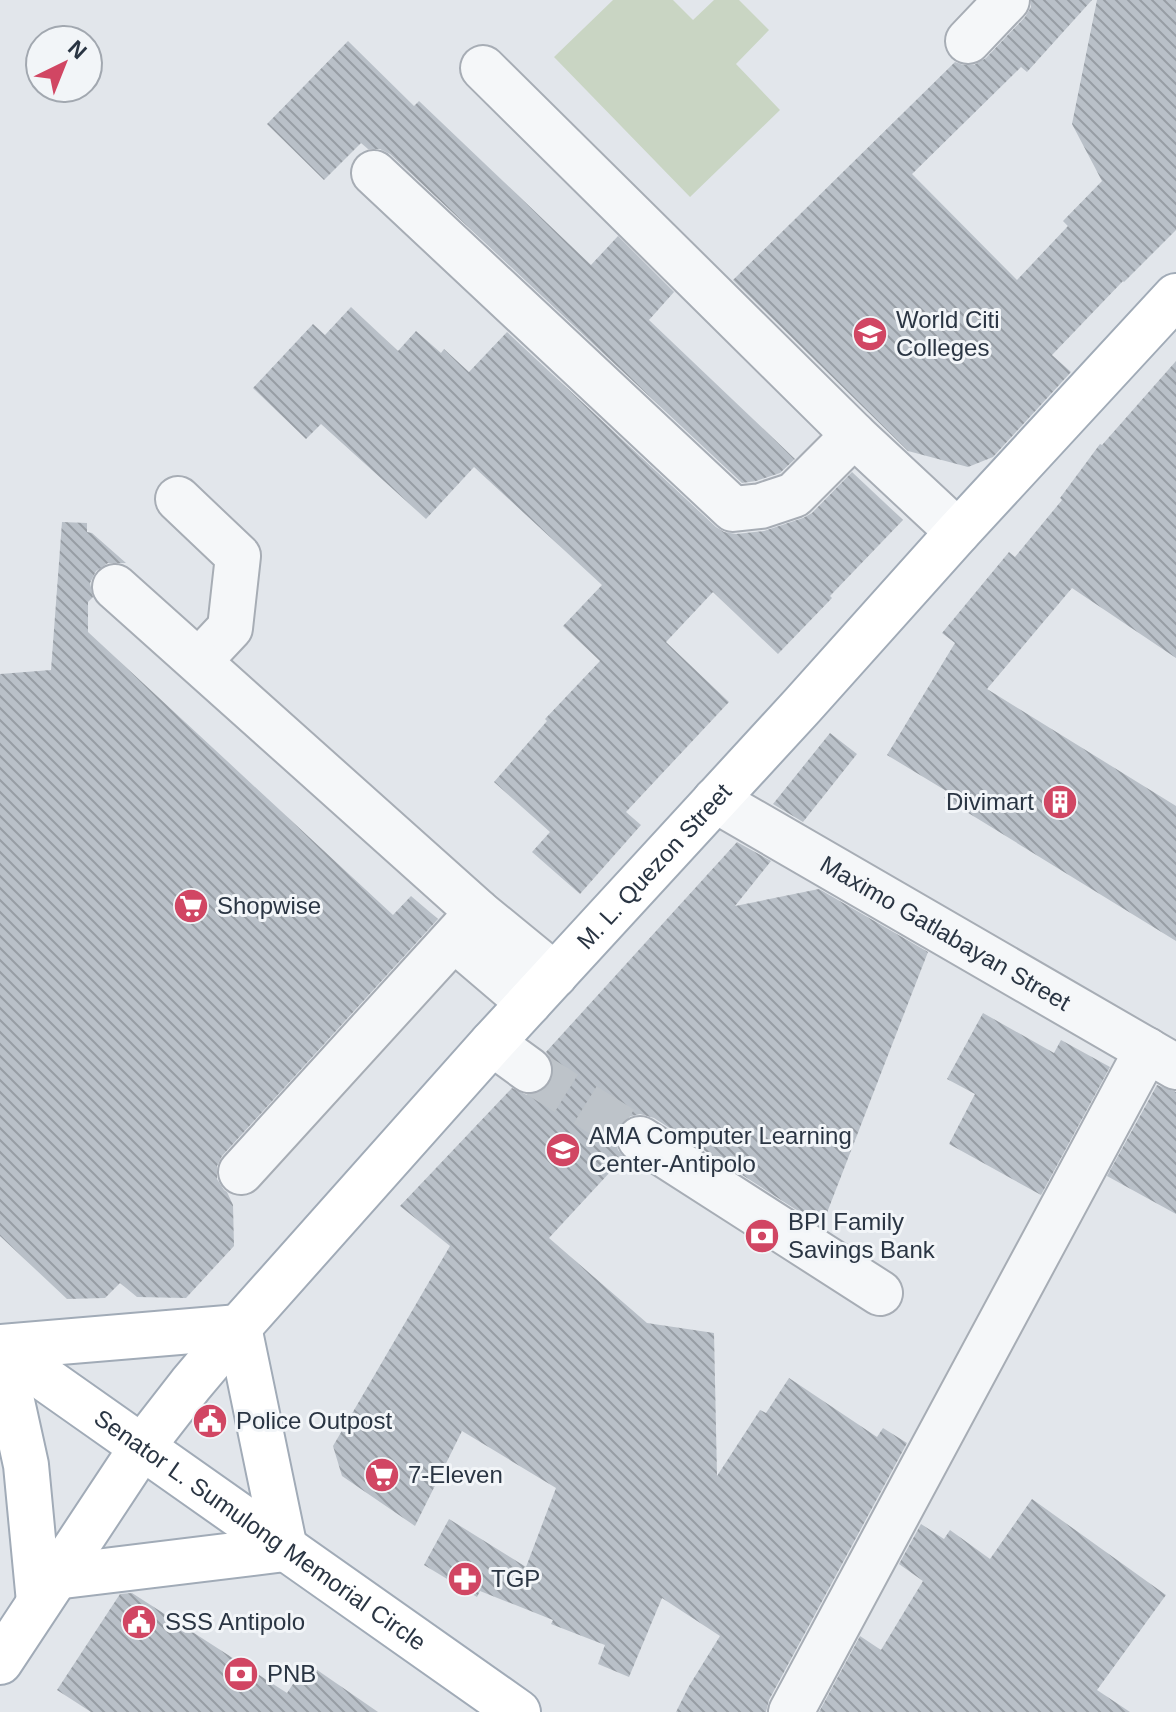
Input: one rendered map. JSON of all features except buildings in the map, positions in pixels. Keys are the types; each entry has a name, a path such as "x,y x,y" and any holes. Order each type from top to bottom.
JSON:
{"main road":[{"name":"M. L. Quezon Street","path":"0,1662 142,1447 239,1327 492,1043 1176,297"},
{"path":"239,1327 285,1549 47,1589 26,1465 0,1347 239,1327"},
{"name":"Senator L. Sumulong Memorial Circle","path":"0,1347 518,1712"}],"street":[{"path":"968,41 1007,0"},
{"path":"483,68 854,435 958,532"},
{"path":"374,173 733,509 761,506 794,495 854,435"},
{"path":"178,499 238,556 230,628 199,661"},
{"path":"115,587 199,661 466,926 542,989"},
{"name":"Maximo Gatlabayan Street","path":"715,800 1162,1059"},
{"path":"241,1172 466,926"},
{"path":"492,1043 529,1070"},
{"path":"791,1712 1162,1059"},
{"path":"640,1139 880,1293"}],"green space":[{"path":"613,0 673,0 693,20 714,0 739,0 769,30 736,64 780,110 690,197 554,57"}],"tunnel":[{"path":"529,1070 640,1139"}],"place":[{"name":"World Citi Colleges","path":"870,334"},
{"name":"Divimart","path":"1060,802"},
{"name":"Shopwise","path":"191,906"},
{"name":"AMA Computer Learning Center-Antipolo","path":"563,1150"},
{"name":"BPI Family Savings Bank","path":"762,1236"},
{"name":"Police Outpost","path":"210,1421"},
{"name":"7-Eleven","path":"382,1475"},
{"name":"TGP","path":"465,1579"},
{"name":"SSS Antipolo","path":"139,1622"},
{"name":"PNB","path":"241,1674"}]}
